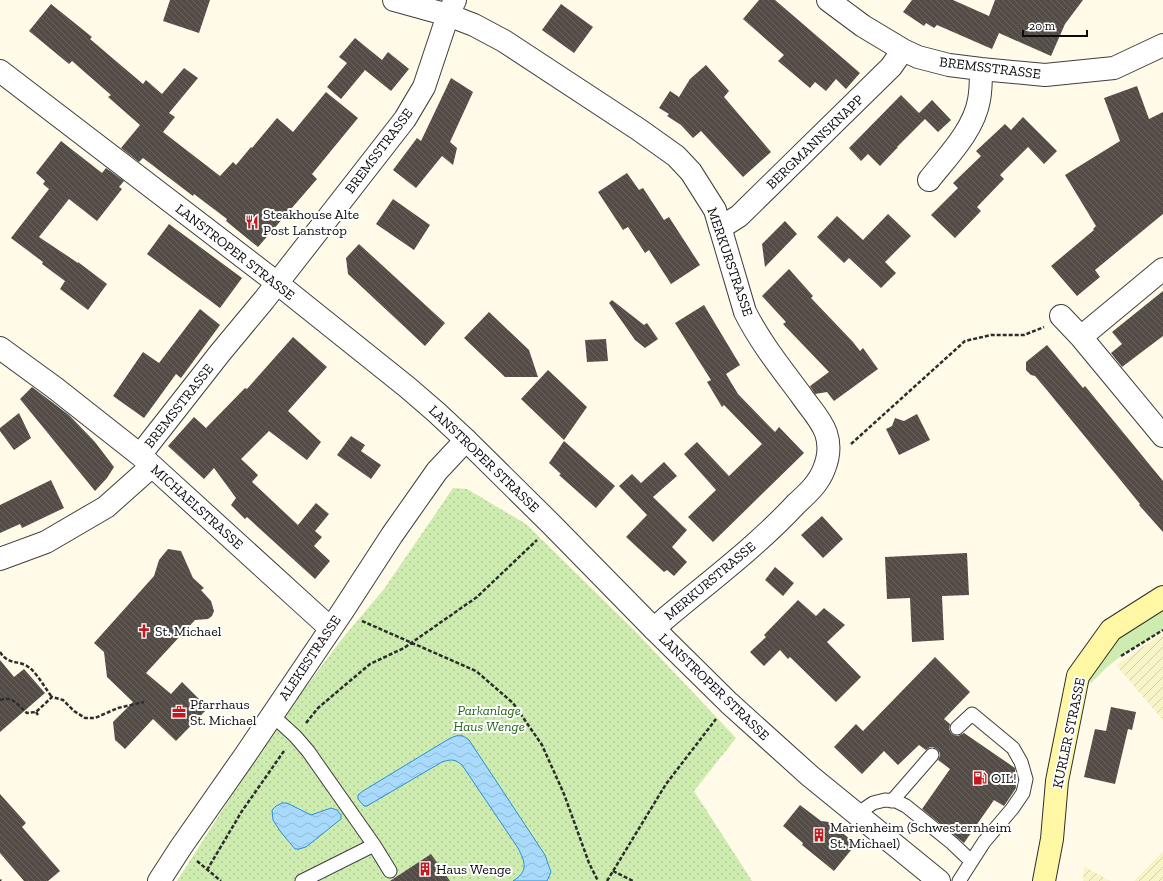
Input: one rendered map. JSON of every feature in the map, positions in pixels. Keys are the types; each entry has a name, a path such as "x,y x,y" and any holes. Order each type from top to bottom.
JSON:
{"main road":[{"name":"KURLER STRASSE","path":"1044,881 1052,839 1057,781 1078,676 1111,630 1163,597"}],"street":[{"name":"MERKURSTRASSE","path":"394,0 447,5 474,25 504,41 638,129 676,156 691,172 714,210 751,324 762,343 826,432 829,450 824,468 817,481 783,518 744,554 654,629"},
{"name":"BREMSSTRASSE","path":"828,0 863,26 903,50 918,57 943,63 981,69 1045,75 1114,68 1163,45"},
{"name":"BREMSSTRASSE","path":"0,559 46,542 106,507 146,461 220,353 277,283 405,119 424,87 447,5"},
{"name":"BERGMANNSKNAPP","path":"720,228 745,211 891,67 903,50"},
{"path":"929,180 965,133 974,117 979,100 981,69"},
{"name":"LANSTROPER STRASSE","path":"0,71 277,283 436,412 552,525 729,703 805,772 939,881"},
{"path":"1081,337 1163,269"},
{"path":"1061,316 1081,337 1163,436"},
{"name":"MICHAELSTRASSE","path":"0,348 55,388 146,461 336,620"},
{"name":"ALEKESTRASSE","path":"159,881 392,535 438,471 466,440"}],"lane":[{"path":"957,728 972,714 1012,748 1022,762 1026,779 1024,793 984,842 959,881"},
{"path":"272,715 295,736 308,751 374,845 390,871"},
{"path":"892,800 932,755"},
{"path":"857,814 873,802 885,800 896,801 906,806 952,843 971,861"},
{"path":"302,881 374,845"}],"path":[{"path":"860,437 965,340 992,335 1024,335 1046,327 1061,316"},
{"path":"207,870 242,811 295,736 318,708 370,664 404,648 477,597 552,525"},
{"path":"336,620 412,642 476,671 513,703 542,745 564,794 589,863 598,881"},
{"path":"1116,660 1163,630"},
{"path":"0,652 3,657 9,661 24,664 32,670 52,697 63,700 84,718 95,718 118,708 144,702"},
{"path":"0,700 5,698 12,699 27,713 36,712 52,697"},
{"path":"607,881 666,784 729,703"},
{"path":"181,847 221,881"},
{"path":"613,871 633,881"}],"shaded area":[{"path":"1163,633 1163,720 1116,665"},
{"path":"1163,851 1163,881 1134,881"},
{"path":"1084,866 1110,881 1083,881"}],"green space":[{"name":"Parkanlage Haus Wenge","path":"453,488 467,489 526,524 635,631 736,738 694,791 752,881 177,881 277,725 342,639 384,589"},
{"path":"1163,597 1163,630 1122,655 1091,683 1078,676 1111,630"}],"water":[{"path":"459,735 469,740 545,855 551,872 547,881 513,881 522,874 524,866 524,862 518,848 462,765 455,761 450,760 442,762 367,806 364,806 358,799 358,795 363,791 447,740"},
{"path":"282,803 287,803 311,815 331,808 337,810 341,815 341,819 306,847 295,849 273,820 272,810"}],"building":[{"path":"170,0 210,0 199,33 163,21"},
{"path":"759,0 775,0 860,73 846,89 836,79 826,91 815,82 810,88 778,61 784,55 743,19"},
{"path":"912,0 953,0 989,16 995,0 1083,0 1065,24 1051,56 999,33 992,49 937,25 934,28 926,23 924,26 903,12"},
{"path":"51,4 92,37 90,39 143,84 146,80 162,94 184,68 198,78 169,113 175,117 163,132 220,176 233,162 236,165 277,118 293,132 326,92 358,118 312,174 317,179 258,247 226,221 227,219 194,194 193,196 143,158 139,162 121,148 140,125 108,97 111,95 72,61 69,64 29,31"},
{"path":"561,4 593,27 574,53 542,30"},
{"path":"355,38 382,60 388,52 409,69 391,91 365,70 341,99 327,87 347,63 339,57"},
{"path":"706,65 729,91 724,97 771,152 743,177 701,131 693,138 681,125 667,116 669,114 659,108 670,91 679,97 690,79"},
{"path":"451,78 473,92 450,142 457,148 453,165 442,156 416,188 393,170 417,138 421,141"},
{"path":"1137,86 1149,119 1163,112 1163,214 1095,270 1100,277 1077,296 1051,266 1094,230 1093,229 1096,226 1065,175 1120,141 1104,98"},
{"path":"901,95 919,113 932,100 951,120 938,132 925,119 880,166 868,154 861,161 849,148"},
{"path":"1023,117 1057,151 1044,164 1028,147 1000,175 1004,179 977,207 981,211 955,238 931,215 958,188 953,183 981,156 976,151 1005,124 1011,130"},
{"path":"61,141 102,173 106,168 124,181 119,187 122,189 97,221 69,199 39,237 78,262 107,284 88,310 60,289 65,281 11,238 49,189 43,184 45,181 36,173"},
{"path":"627,173 639,190 643,188 664,220 669,217 700,265 671,284 649,250 645,253 628,227 623,230 598,192"},
{"path":"393,199 430,225 414,250 376,224"},
{"path":"888,214 911,236 885,262 896,273 881,288 849,258 844,263 817,237 837,216 863,240"},
{"path":"785,221 797,234 765,267 762,244"},
{"path":"169,224 242,278 220,308 147,254"},
{"path":"359,244 445,323 425,346 348,274 346,258"},
{"path":"789,269 813,296 811,298 860,351 863,348 878,369 834,401 827,392 815,394 810,386 829,372 783,324 786,322 762,296"},
{"path":"1163,291 1163,336 1122,367 1111,353 1122,344 1112,332"},
{"path":"612,300 644,325 647,323 658,339 645,348 635,340 609,303"},
{"path":"704,305 740,365 726,374 738,394 775,432 779,427 804,453 713,542 688,517 716,490 684,454 697,442 729,476 762,444 724,405 722,407 707,382 711,380 675,323"},
{"path":"200,309 220,325 181,378 176,374 144,418 113,396 143,352 159,363"},
{"path":"489,312 529,350 538,377 505,377 464,338"},
{"path":"293,337 327,367 288,411 321,442 307,460 269,431 241,459 258,475 252,482 298,525 316,503 329,514 315,531 322,537 314,546 330,561 315,579 247,517 245,519 231,505 236,498 214,468 204,479 168,446 194,417 206,428 245,388 247,389"},
{"path":"606,339 608,361 587,362 585,340"},
{"path":"1047,345 1083,388 1085,386 1163,481 1163,532 1139,505 1140,504 1046,389 1035,376 1031,375 1026,370 1026,362"},
{"path":"548,370 587,407 564,440 521,399"},
{"path":"32,387 69,415 95,442 114,467 107,478 95,491 20,399"},
{"path":"19,413 31,438 14,450 0,431 0,428"},
{"path":"917,414 930,440 899,455 886,429 892,426 895,418 904,421"},
{"path":"351,436 365,445 361,451 381,465 371,479 337,455"},
{"path":"564,441 615,486 596,508 559,475 561,474 549,463"},
{"path":"664,462 677,476 653,497 687,530 672,547 687,562 674,576 667,570 664,572 626,537 647,515 619,486 632,474 641,483"},
{"path":"51,480 64,508 22,528 20,524 0,533 0,505"},
{"path":"822,516 843,539 823,558 801,535"},
{"name":"St. Michael","path":"168,549 181,551 193,578 204,588 201,590 211,601 214,611 212,616 208,619 195,620 146,673 171,694 182,682 208,708 176,741 153,719 125,749 115,740 113,722 133,702 107,677 104,652 94,643 154,576 159,560"},
{"path":"967,553 969,595 942,596 944,640 912,642 910,598 887,599 885,557"},
{"path":"775,567 794,583 783,596 765,580"},
{"path":"798,600 816,616 824,608 845,625 827,642 861,677 836,702 790,657 788,659 780,650 764,666 750,652 766,637 764,635"},
{"path":"935,657 970,692 944,719 950,724 949,729 951,733 958,736 964,733 1015,768 1016,788 1004,806 994,800 964,843 922,809 950,769 938,760 940,753 937,749 930,747 926,750 919,745 898,765 884,751 862,774 834,747 856,724 863,731"},
{"path":"0,660 14,677 24,669 45,693 0,732"},
{"path":"1111,707 1136,712 1132,730 1128,729 1115,784 1084,777 1095,729 1106,731"},
{"path":"0,794 26,823 22,827 60,871 48,881 24,881 0,853"},
{"name":"Marienheim (Schwesternheim St. Michael)","path":"800,805 821,821 829,822 856,844 834,871 802,845 803,843 783,826"},
{"name":"Haus Wenge","path":"431,854 450,881 390,881"}],"place":[{"name":"Steakhouse Alte Post Lanstrop","path":"252,222"},
{"name":"St. Michael","path":"144,631"},
{"name":"Pfarrhaus St. Michael","path":"179,712"},
{"name":"OIL!","path":"980,778"},
{"name":"Marienheim (Schwesternheim St. Michael)","path":"819,835"},
{"name":"Haus Wenge","path":"425,869"}]}
